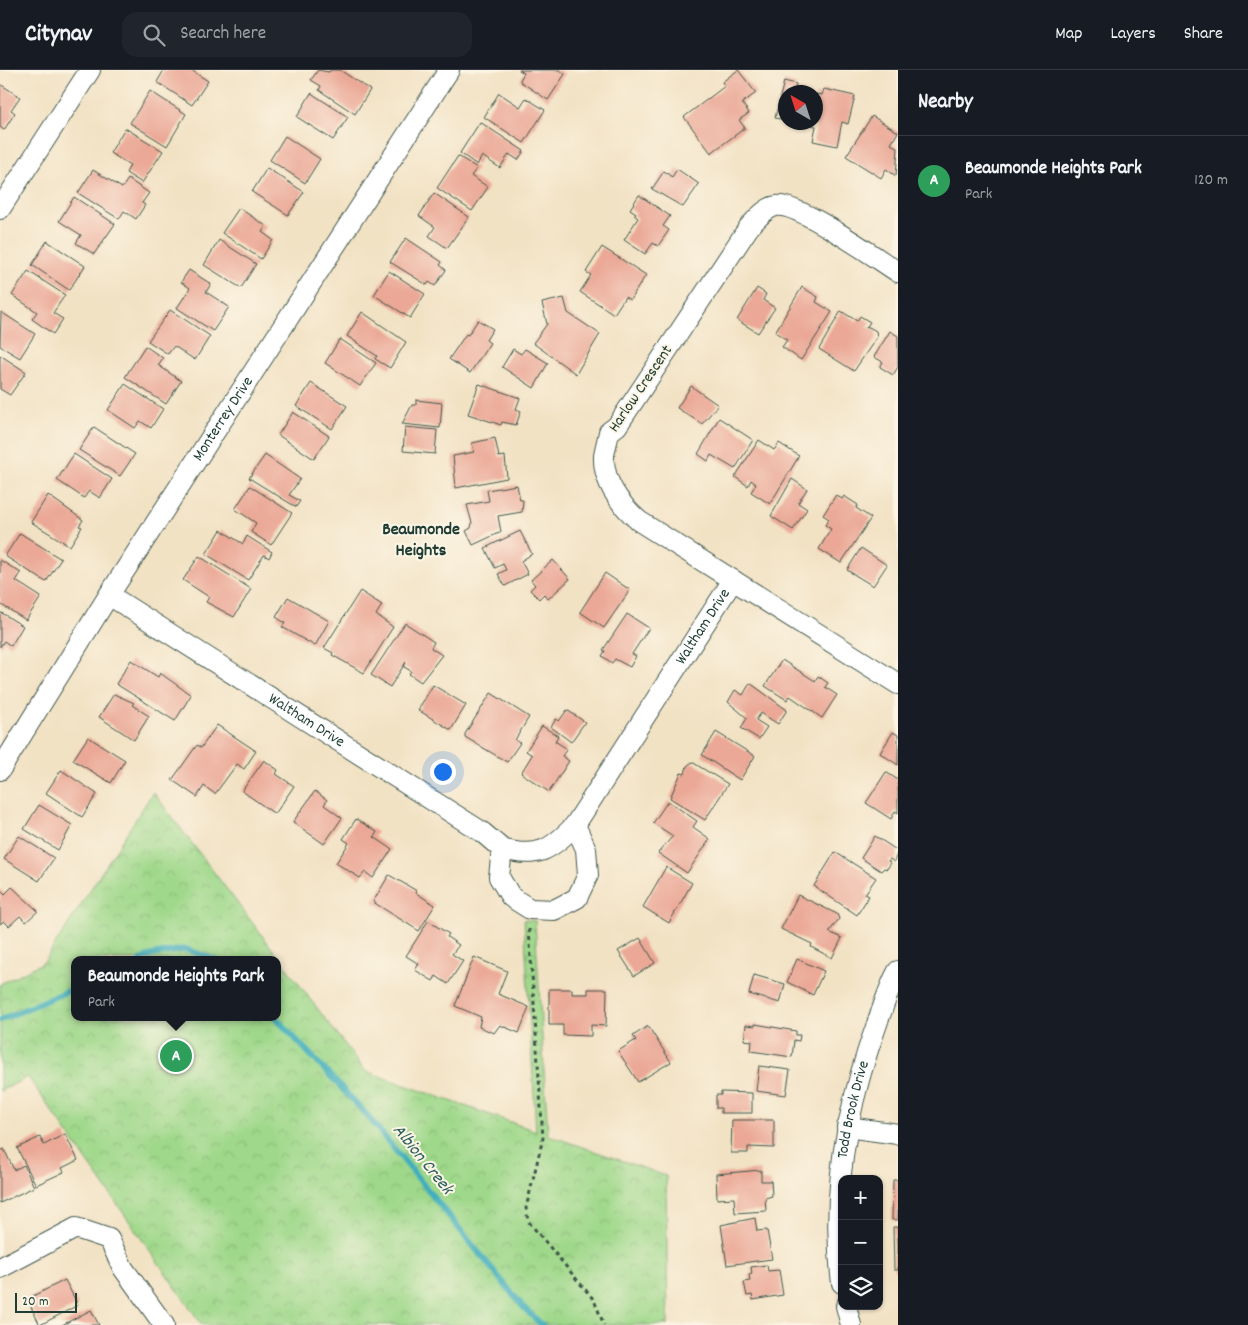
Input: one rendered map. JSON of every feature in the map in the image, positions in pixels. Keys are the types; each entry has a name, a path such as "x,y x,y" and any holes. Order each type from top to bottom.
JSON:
{"street":[{"path":"0,210 90,70"},
{"name":"Monterrey Drive","path":"0,770 109,595 449,70"},
{"name":"Harlow Crescent","path":"898,272 807,214 790,207 776,206 762,213 749,227 617,426 610,432 604,456 610,484 625,508 639,521 898,684"},
{"name":"Waltham Drive","path":"109,595 482,832 502,849 522,855 554,846 575,825 733,580"},
{"path":"502,849 499,877 511,897 530,909 554,910 577,898 588,875 586,849 575,825"},
{"name":"Todd Brook Drive","path":"839,1265 838,1185 847,1127 872,1039 898,971"},
{"path":"847,1127 898,1134"},
{"path":"0,1268 76,1228 85,1230 109,1239 123,1268 164,1325"},
{"path":"847,1310 851,1325"}],"path":[{"path":"530,909 529,929 543,1138 526,1208 528,1221 594,1300 604,1325"}],"green space":[{"path":"153,792 278,956 71,956 71,1021 281,1021 281,960 365,1071 536,1131 524,919 535,921 548,1135 666,1176 668,1325 202,1325 28,1077 0,1091 0,984 44,962"}],"building":[{"path":"164,70 191,70 208,81 192,105 157,82"},
{"path":"318,70 329,72 331,70 340,70 370,90 355,114 319,90 321,86 311,80"},
{"path":"519,70 560,70 565,74 548,100 521,82 520,80 524,73"},
{"path":"738,70 756,93 742,103 749,113 739,120 745,128 711,153 684,117 725,86 722,82"},
{"path":"784,81 796,84 796,85 783,85"},
{"path":"0,84 20,97 11,110 15,113 4,130 0,127"},
{"path":"824,89 855,96 848,124 842,122 837,146 813,141 815,130 823,130"},
{"path":"150,91 186,114 167,146 130,123"},
{"path":"311,93 348,117 333,140 297,117"},
{"path":"499,93 520,107 526,98 545,110 524,143 484,117"},
{"path":"778,106 778,119 775,118"},
{"path":"872,116 898,132 891,144 898,148 896,176 886,169 881,178 846,156"},
{"path":"480,122 524,151 518,160 509,154 500,168 482,156 477,165 460,153"},
{"path":"125,128 163,151 142,183 126,173 130,165 110,153"},
{"path":"285,136 320,159 305,183 270,160"},
{"path":"458,156 477,168 471,176 488,187 472,211 437,188"},
{"path":"267,168 304,192 288,215 252,192"},
{"path":"677,169 699,184 683,207 652,189 664,171 672,177"},
{"path":"93,170 122,188 128,179 149,193 142,203 145,205 136,219 124,211 119,219 78,193"},
{"path":"434,193 469,217 447,248 429,236 435,227 419,216"},
{"path":"639,195 670,216 663,226 669,230 658,246 653,243 645,254 624,240 638,218 634,215 636,213 630,209"},
{"path":"74,197 115,224 94,254 76,243 81,235 59,221"},
{"path":"239,208 266,226 262,232 273,240 261,259 222,233"},
{"path":"406,238 442,262 440,265 446,270 435,286 429,282 427,285 390,262"},
{"path":"219,240 256,264 241,288 204,265"},
{"path":"47,241 85,266 69,290 32,265"},
{"path":"602,247 646,275 630,300 625,297 614,314 580,292 591,275 586,272"},
{"path":"189,270 211,284 206,292 229,307 213,331 177,308 190,288 181,282"},
{"path":"28,271 65,295 53,313 63,319 53,334 32,319 37,312 12,295"},
{"path":"389,271 425,294 410,318 374,295"},
{"path":"802,287 818,297 816,302 832,312 801,360 782,347 787,340 775,332"},
{"path":"757,288 766,294 763,300 775,308 758,333 737,320"},
{"path":"564,298 568,313 600,334 576,374 533,343 547,324 542,303"},
{"path":"170,310 210,336 195,360 174,346 168,354 148,341"},
{"path":"841,311 857,321 860,316 870,322 866,328 869,327 876,331 877,337 854,371 819,349"},
{"path":"1,312 35,334 20,358 0,346"},
{"path":"362,312 406,342 390,368 375,359 377,356 347,336"},
{"path":"478,320 493,329 486,340 490,343 470,373 449,359"},
{"path":"890,331 898,336 898,367 893,375 880,367 883,362 874,357"},
{"path":"340,339 376,363 360,386 325,363"},
{"path":"145,346 163,358 158,365 181,381 166,404 125,377"},
{"path":"513,349 521,354 525,349 548,363 534,388 502,367"},
{"path":"0,355 26,372 10,395 0,389"},
{"path":"311,383 347,406 332,429 296,406"},
{"path":"125,384 163,409 151,428 140,421 135,428 108,410"},
{"path":"479,384 520,398 516,409 521,411 516,425 502,422 501,425 468,414"},
{"path":"691,386 718,405 702,424 677,408"},
{"path":"416,400 442,403 440,428 402,424 412,405 416,405"},
{"path":"293,412 329,436 314,459 278,435"},
{"path":"719,418 753,440 735,469 711,455 708,461 698,454"},
{"path":"94,427 135,454 120,476 79,450"},
{"path":"405,427 437,430 435,454 403,451"},
{"path":"495,438 499,457 505,456 507,478 456,488 453,456 474,452 472,443"},
{"path":"759,440 774,450 779,443 799,456 770,504 751,492 756,484 751,480 748,486 735,477"},
{"path":"74,454 112,479 100,498 89,491 84,498 57,480"},
{"path":"265,455 300,479 289,495 300,501 296,507 249,478"},
{"path":"792,479 807,489 798,503 807,509 793,530 771,516"},
{"path":"517,485 520,500 523,500 522,512 498,516 501,532 473,545 466,531 471,528 472,523 467,505 489,501 487,490"},
{"path":"250,486 292,513 271,545 251,532 256,523 235,509"},
{"path":"48,495 83,520 79,526 82,527 70,546 31,522"},
{"path":"836,495 842,499 844,496 858,505 856,508 871,518 841,563 819,549 831,529 825,525 829,519 823,515"},
{"path":"221,530 243,544 247,536 272,552 269,558 264,555 248,580 206,554"},
{"path":"520,531 532,554 521,561 528,574 505,586 498,574 506,570 503,564 495,568 485,548"},
{"path":"20,533 61,559 46,582 5,556"},
{"path":"861,548 887,565 873,586 847,570"},
{"path":"199,556 251,589 234,617 206,602 209,597 183,580"},
{"path":"0,560 21,573 16,581 41,597 26,620 0,604"},
{"path":"553,560 570,579 548,599 544,594 539,599 530,590 535,585 531,580"},
{"path":"605,573 630,590 604,628 580,612"},
{"path":"360,591 382,605 376,615 393,627 364,673 332,655 333,653 324,648"},
{"path":"288,597 329,621 315,646 282,627 285,623 276,617"},
{"path":"0,612 23,626 11,646 4,641 0,647"},
{"path":"627,614 649,628 632,654 636,656 630,667 615,659 612,663 602,656 605,651 603,650"},
{"path":"405,623 434,642 431,648 442,655 421,682 409,674 411,671 404,667 406,662 390,687 371,675"},
{"path":"131,660 158,677 160,673 191,695 175,721 116,684"},
{"path":"782,660 815,681 818,676 828,683 825,687 837,695 822,718 790,696 787,700 765,686"},
{"path":"750,683 787,710 778,724 761,713 756,720 767,727 759,739 741,728 747,718 728,702 735,690 743,695"},
{"path":"433,685 466,705 451,730 418,710"},
{"path":"491,693 529,717 515,740 520,743 507,762 465,737 465,734"},
{"path":"114,694 134,703 132,705 149,716 134,740 99,717"},
{"path":"567,710 585,722 571,742 551,727 556,719 559,721"},
{"path":"217,725 256,751 244,769 237,764 215,794 204,786 197,797 172,780 197,745 201,748"},
{"path":"542,726 558,736 555,741 567,749 562,756 569,761 549,792 521,773 532,755 526,751"},
{"path":"716,732 755,756 740,780 702,755"},
{"path":"893,732 898,735 898,765 880,753"},
{"path":"88,737 125,760 111,783 73,760"},
{"path":"264,760 278,770 276,774 294,786 275,814 242,791"},
{"path":"692,762 728,784 705,820 670,798 681,773 685,774 687,766"},
{"path":"61,770 97,794 82,817 46,793"},
{"path":"886,772 898,780 898,813 895,811 891,819 866,803"},
{"path":"315,791 327,800 324,805 342,818 324,844 293,822"},
{"path":"668,801 697,821 693,827 710,839 687,873 658,853 673,836 653,823"},
{"path":"39,805 72,825 58,850 24,829"},
{"path":"356,819 377,832 374,837 392,849 373,878 365,872 360,878 336,863 349,843 343,839"},
{"path":"19,836 54,858 39,881 4,859"},
{"path":"875,836 898,851 894,862 890,859 888,861 891,863 887,869 884,868 881,871 861,858"},
{"path":"835,852 876,878 865,894 869,896 857,915 814,886"},
{"path":"666,867 692,883 669,923 643,907"},
{"path":"389,875 417,891 416,893 435,905 419,931 373,902"},
{"path":"12,887 38,911 26,922 20,916 9,926 4,921 0,924 0,889 5,894"},
{"path":"798,895 837,914 839,919 829,932 842,938 832,958 811,947 812,944 781,929"},
{"path":"428,921 449,934 447,937 459,945 452,954 463,961 448,984 436,976 433,981 415,970 419,964 406,956"},
{"path":"640,938 655,963 634,976 618,951"},
{"path":"474,957 507,971 498,994 529,1007 519,1033 500,1025 494,1033 479,1027 481,1017 455,1006"},
{"path":"797,959 824,971 813,995 787,982"},
{"path":"754,975 785,984 780,1003 749,994"},
{"path":"549,989 572,989 572,994 588,994 588,989 607,989 606,1026 591,1025 591,1036 563,1035 563,1025 549,1025"},
{"path":"755,1024 796,1031 796,1035 800,1035 799,1041 794,1040 792,1057 751,1051 752,1041 744,1040 746,1025 755,1026"},
{"path":"648,1026 671,1062 638,1082 618,1051 636,1040 633,1036"},
{"path":"759,1066 790,1070 786,1095 756,1091"},
{"path":"721,1092 752,1093 752,1113 721,1113 721,1108 716,1108 716,1095 721,1095"},
{"path":"732,1120 774,1120 774,1148 748,1147 748,1153 731,1153"},
{"path":"65,1134 78,1160 62,1168 64,1172 36,1185 17,1148 40,1137 44,1145"},
{"path":"4,1149 14,1170 24,1165 34,1187 0,1203 0,1151"},
{"path":"761,1170 761,1181 771,1181 772,1196 765,1198 766,1211 735,1213 734,1198 717,1199 716,1174"},
{"path":"893,1180 898,1180 898,1220 892,1220"},
{"path":"755,1218 757,1231 767,1230 772,1259 727,1265 721,1225"},
{"path":"893,1227 898,1227 898,1270 894,1270"},
{"path":"767,1265 768,1271 779,1270 783,1295 753,1300 752,1295 747,1296 744,1282 750,1281 751,1267"},
{"path":"65,1280 78,1305 40,1325 27,1299"},
{"path":"91,1310 99,1325 62,1325"}],"waterway":[{"name":"Albion Creek","path":"150,956 186,949 204,956"},
{"name":"Albion Creek","path":"0,1020 71,990"},
{"name":"Albion Creek","path":"279,1021 365,1113 524,1308 542,1325"}],"place":[{"name":"Beaumonde Heights Park","path":"176,1056"}],"district":[{"name":"Beaumonde Heights","path":"421,540"}]}
